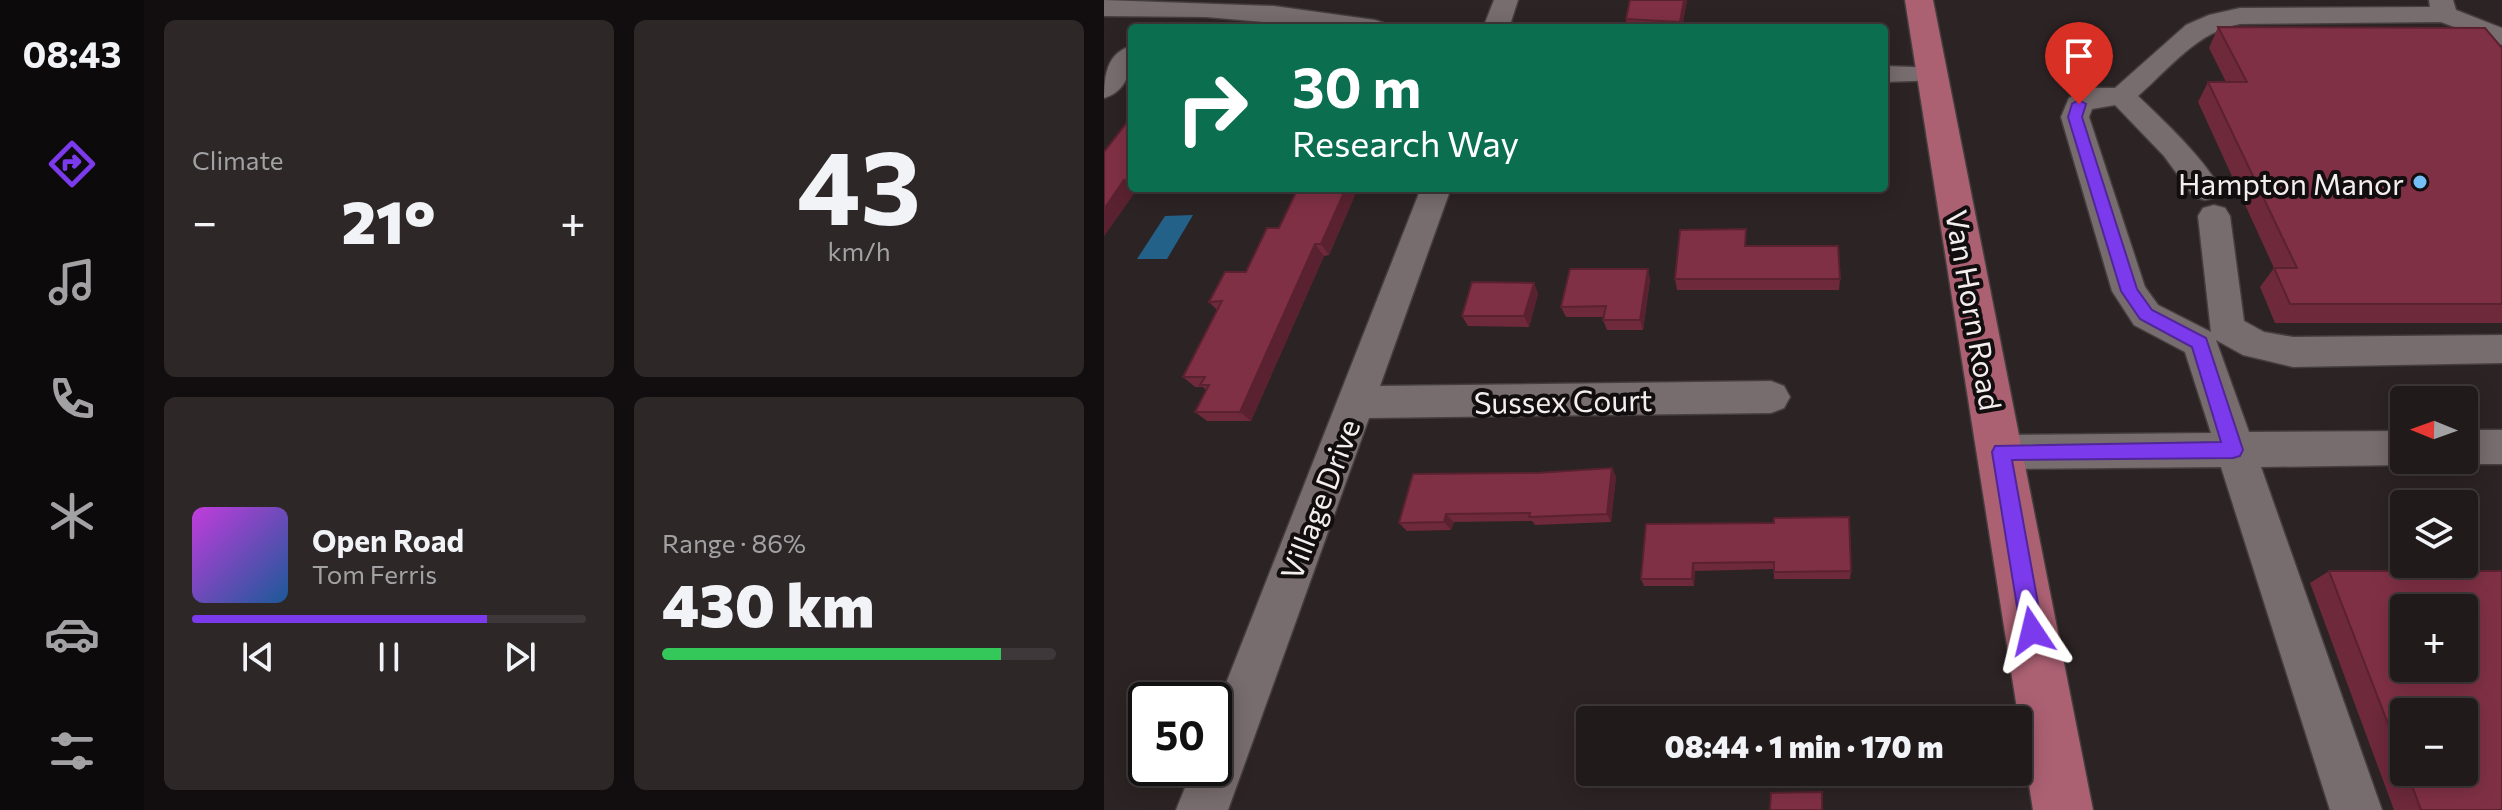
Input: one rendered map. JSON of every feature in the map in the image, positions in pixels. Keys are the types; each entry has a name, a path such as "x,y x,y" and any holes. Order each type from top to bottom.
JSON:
{"main road":[{"name":"Van Horn Road","path":"1919,0 2063,810"}],"street":[{"path":"1497,24 1506,0"},
{"path":"2502,37 2442,7 2240,16 2218,20 2195,31 2122,96 2094,97 2079,104 2075,117 2129,291 2146,315 2213,336 2293,352 2502,349"},
{"path":"1104,8 1295,13 1354,24"},
{"path":"1104,89 1128,59"},
{"path":"1888,74 1932,74"},
{"path":"2122,96 2175,149 2210,202 2219,233 2213,336 2233,450 2356,810"},
{"name":"Village Drive","path":"1202,810 1434,192"},
{"name":"Sussex Court","path":"1355,402 1771,397"},
{"path":"2478,447 2502,447"},
{"path":"2001,452 2390,448"}],"water":[{"path":"1193,215 1167,259 1137,259 1165,216"}],"building":[{"path":"1630,0 1684,0 1680,22 1626,19"},
{"name":"Hampton Manor","path":"2218,27 2485,28 2502,48 2502,304 2290,304 2274,268 2297,268 2208,82 2247,82"},
{"path":"1128,121 1128,180 1124,180 1104,209 1104,152"},
{"path":"1296,192 1344,192 1321,244 1315,244 1240,412 1195,412 1209,385 1200,385 1205,377 1183,377 1222,301 1209,302 1225,272 1246,272 1267,228 1279,228"},
{"path":"1746,229 1745,246 1838,246 1840,279 1675,279 1680,230"},
{"path":"1570,269 1648,269 1640,320 1603,320 1606,306 1561,307"},
{"path":"1472,282 1534,283 1524,316 1462,316"},
{"path":"1612,468 1607,514 1529,517 1530,513 1446,514 1444,522 1399,523 1413,474 1537,473"},
{"path":"1849,517 1851,571 1774,572 1774,562 1693,563 1692,579 1641,579 1646,524 1774,523 1774,518"},
{"path":"2329,571 2390,571 2390,578 2478,578 2478,571 2502,571 2502,810 2421,810 2412,786 2478,786 2478,698 2390,698 2390,729"},
{"path":"1822,792 1822,810 1770,810 1771,793"}],"place":[{"name":"Hampton Manor","path":"2420,182"}],"route":[{"path":"2032,631 2001,452 2233,450 2200,343 2146,315 2129,291 2075,117 2079,104"}]}
